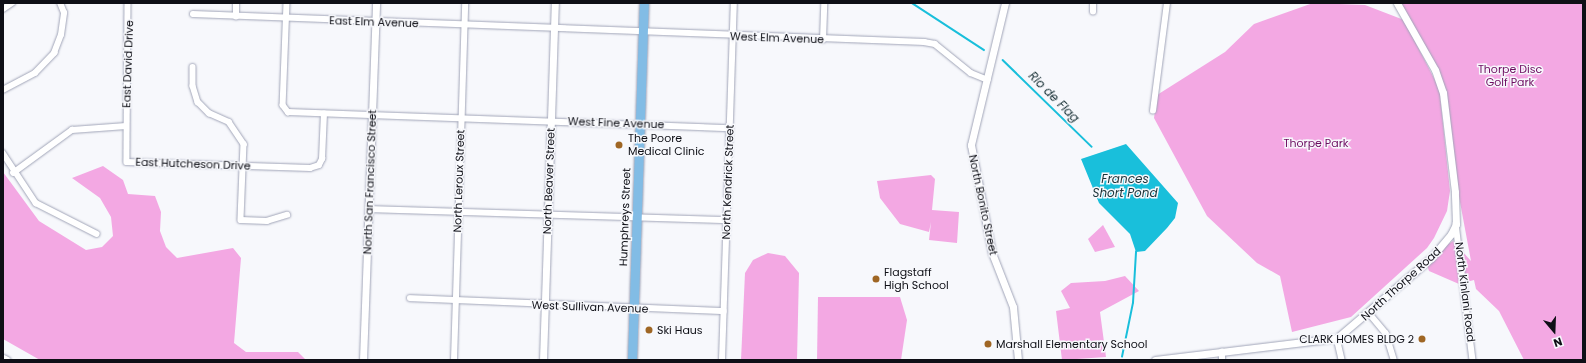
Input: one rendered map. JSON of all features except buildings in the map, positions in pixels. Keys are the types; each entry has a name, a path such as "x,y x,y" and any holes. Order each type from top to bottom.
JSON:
{"main road":[{"name":"Humphreys Street","path":"632,360 644,3"}],"street":[{"path":"3,9 12,3"},
{"path":"3,90 35,73 54,53 61,35 64,13 60,3"},
{"name":"East David Drive","path":"126,126 128,3"},
{"path":"236,3 236,17"},
{"path":"286,19 287,3"},
{"name":"North San Francisco Street","path":"363,360 370,208 376,3"},
{"name":"North Leroux Street","path":"454,360 465,3"},
{"name":"North Beaver Street","path":"543,360 555,3"},
{"name":"North Kendrick Street","path":"722,360 734,3"},
{"path":"823,40 824,3"},
{"name":"North Bonito Street","path":"1005,3 988,80 976,121 972,158 992,254 1013,307 1018,360"},
{"path":"1093,3 1093,12"},
{"path":"1153,111 1167,3"},
{"path":"1397,3 1441,84 1456,224"},
{"name":"East Elm Avenue","path":"193,14 375,23 554,29"},
{"name":"West Fine Avenue","path":"286,19 283,105 288,112 730,128"},
{"name":"West Elm Avenue","path":"554,29 643,31 935,44 971,73 988,80"},
{"path":"194,67 193,86 198,102 240,133 245,165 241,220 267,221 287,215"},
{"name":"East Hutcheson Drive","path":"126,126 127,162 310,168 318,165 322,159 324,114"},
{"path":"13,173 72,130 126,126"},
{"path":"3,153 13,173 36,203 97,234"},
{"path":"370,208 727,220"},
{"name":"North Thorpe Road","path":"1337,338 1369,313 1431,258 1456,224"},
{"name":"North Kinlani Road","path":"1456,224 1473,360"},
{"name":"West Sullivan Avenue","path":"410,298 455,303 724,311"},
{"path":"1369,313 1386,333 1394,360"},
{"path":"1156,360 1337,338 1342,360"},
{"path":"1222,352 1222,360"},
{"path":"3,358 7,360"}],"green space":[{"path":"1313,3 1365,5 1404,20 1438,86 1435,70 1397,3 1583,3 1583,360 1524,360 1499,311 1476,289 1474,280 1459,284 1429,271 1425,259 1453,241 1471,261 1440,95 1450,191 1447,211 1434,238 1427,248 1351,317 1292,332 1280,276 1257,263 1207,216 1154,118 1157,95 1225,52 1254,24"},
{"path":"103,166 123,180 128,194 155,196 161,212 160,231 166,247 177,258 233,248 241,258 234,343 246,352 298,352 306,360 40,360 3,339 3,172 39,221 86,250 102,247 113,236 111,217 100,198 72,178"},
{"path":"931,175 935,179 932,210 959,212 957,243 929,240 931,222 929,232 900,224 880,198 877,181"},
{"path":"1103,225 1115,247 1095,252 1088,239"},
{"path":"768,253 785,256 799,273 797,360 741,360 745,273 753,260"},
{"path":"1125,276 1139,291 1100,312 1106,357 1062,360 1056,311 1070,308 1061,291 1071,283 1105,281"},
{"path":"818,297 900,297 907,320 901,360 817,360"}],"water":[{"name":"Frances Short Pond","path":"1126,144 1178,203 1175,218 1145,251 1136,252 1130,234 1099,203 1081,159"}],"waterway":[{"name":"Rio de Flag","path":"912,3 984,50"},
{"name":"Rio de Flag","path":"1003,60 1092,147"},
{"name":"Rio de Flag","path":"1122,357 1133,303 1136,252"}],"place":[{"name":"The Poore Medical Clinic","path":"619,145"},
{"name":"Flagstaff High School","path":"876,279"},
{"name":"Ski Haus","path":"649,330"},
{"name":"CLARK HOMES BLDG 2","path":"1422,339"},
{"name":"Marshall Elementary School","path":"988,344"}],"park label":[{"name":"Thorpe Disc Golf Park","path":"1510,76"},
{"name":"Thorpe Park","path":"1316,143"}]}
